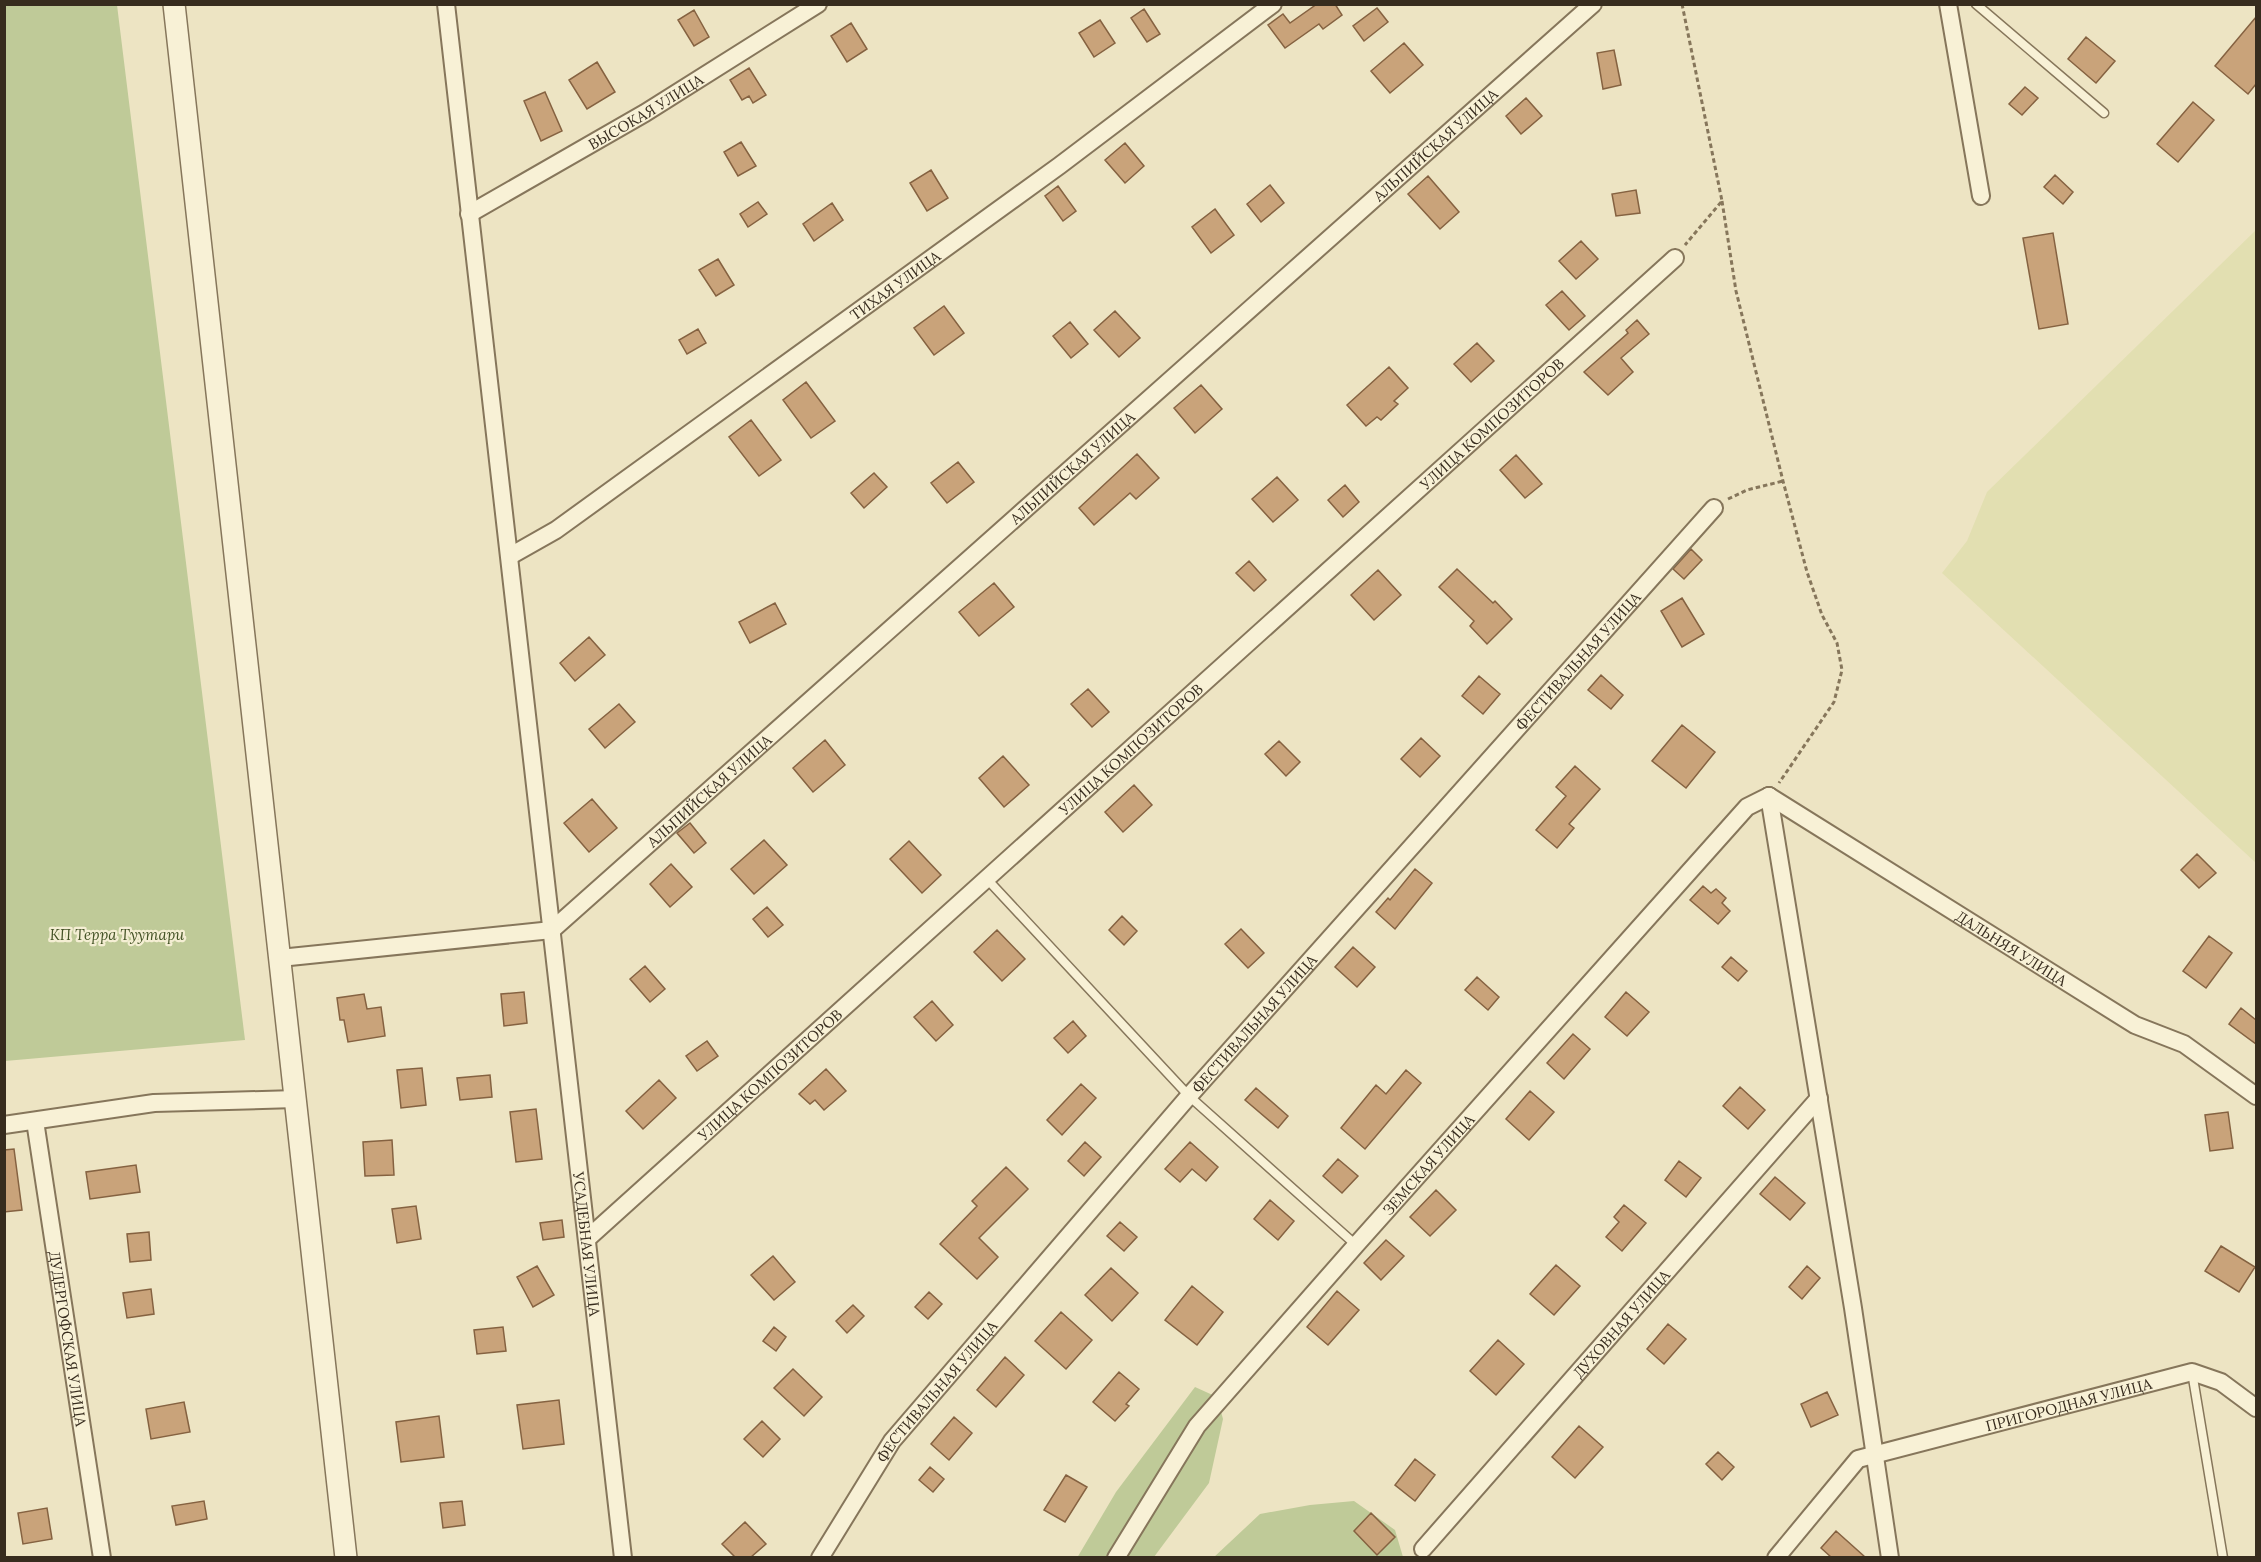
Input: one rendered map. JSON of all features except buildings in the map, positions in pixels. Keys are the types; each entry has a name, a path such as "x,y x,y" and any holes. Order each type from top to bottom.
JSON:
{"street":[{"path":"174,4 346,1557"},
{"name":"УСАДЕБНАЯ УЛИЦА","path":"446,4 623,1557"},
{"name":"ВЫСОКАЯ УЛИЦА","path":"469,214 645,113 818,4"},
{"name":"ТИХАЯ УЛИЦА","path":"510,556 556,530 1049,173 1273,4"},
{"name":"АЛЬПИЙСКАЯ УЛИЦА","path":"552,930 1593,4"},
{"path":"1948,4 1981,196"},
{"name":"УЛИЦА КОМПОЗИТОРОВ","path":"587,1239 1675,258"},
{"name":"ФЕСТИВАЛЬНАЯ УЛИЦА","path":"820,1557 892,1441 1189,1096 1714,508"},
{"path":"1769,796 1819,1098 1890,1557"},
{"name":"ДАЛЬНЯЯ УЛИЦА","path":"1769,796 2135,1025 2184,1044 2256,1096"},
{"name":"ЗЕМСКАЯ УЛИЦА","path":"1116,1557 1197,1426 1747,807 1769,796"},
{"path":"280,958 552,930"},
{"name":"ДУХОВНАЯ УЛИЦА","path":"1423,1549 1819,1098"},
{"path":"4,1125 154,1103 296,1099"},
{"name":"ДУДЕРГОФСКАЯ УЛИЦА","path":"35,1121 102,1557"},
{"path":"2192,1372 2221,1382 2256,1408"},
{"name":"ПРИГОРОДНАЯ УЛИЦА","path":"1776,1557 1858,1459 2192,1372"}],"lane":[{"path":"1976,4 2104,113"},
{"path":"986,878 1189,1096 1356,1245"},
{"path":"2192,1372 2223,1557"}],"path":[{"path":"1682,4 1722,201 1736,291 1807,572 1822,615 1837,643 1842,670 1834,702 1769,796"},
{"path":"1675,258 1722,201"},
{"path":"1714,508 1747,490 1783,481"}],"shaded area":[{"path":"2256,230 2256,863 1942,573 1967,541 1987,492"}],"green space":[{"name":"КП Терра Туутари","path":"5,4 117,5 245,1040 5,1061"},
{"path":"1195,1387 1217,1397 1223,1419 1209,1483 1154,1557 1077,1558 1116,1492"},
{"path":"1354,1501 1395,1530 1403,1557 1213,1558 1260,1514 1310,1505"}]}
